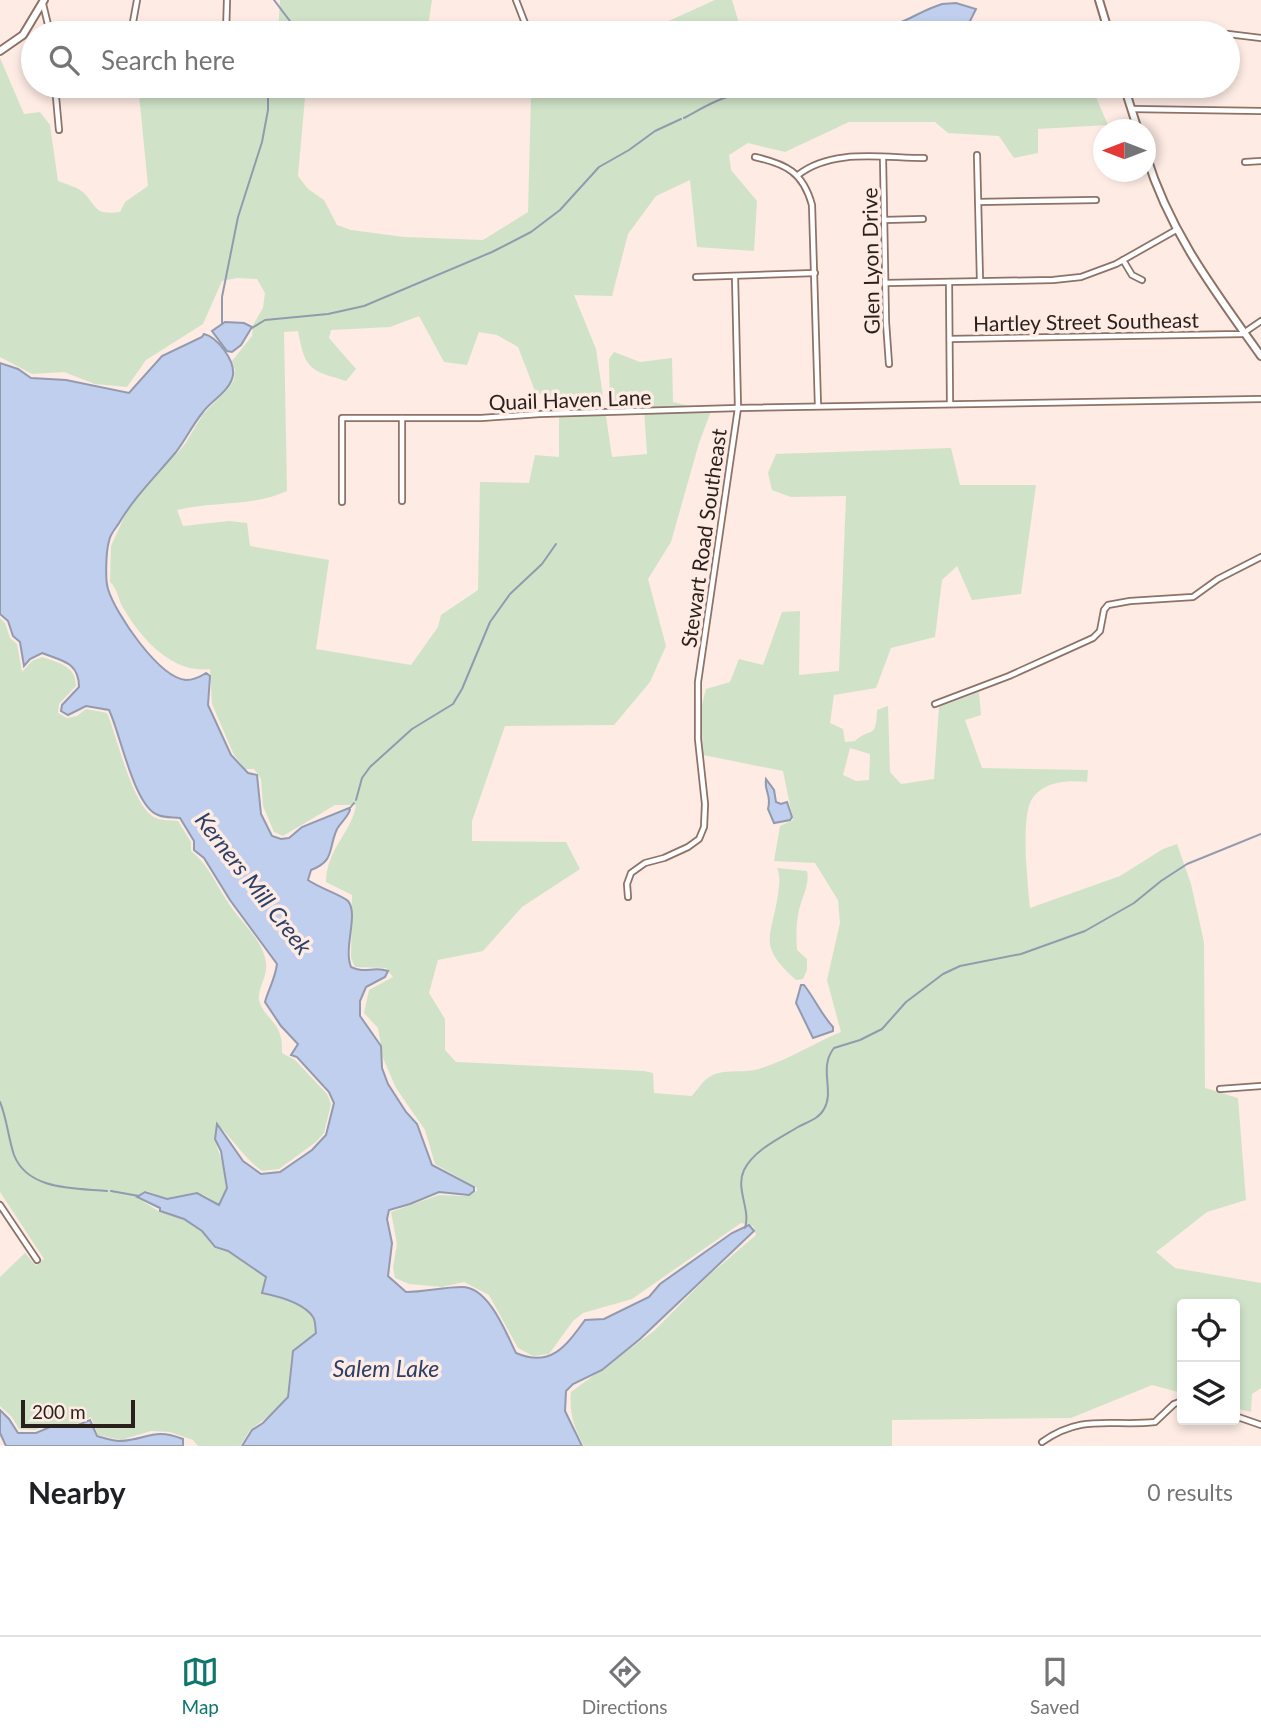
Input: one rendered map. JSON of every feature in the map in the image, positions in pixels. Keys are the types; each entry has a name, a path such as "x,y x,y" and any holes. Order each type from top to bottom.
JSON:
{"main road":[{"path":"1099,0 1105,21"},
{"path":"32,21 44,2"},
{"path":"0,51 21,35"},
{"path":"1128,98 1135,119"},
{"path":"1155,182 1164,208 1176,230 1261,356"}],"street":[{"path":"133,21 137,0"},
{"path":"226,21 227,0"},
{"path":"516,0 524,21"},
{"path":"44,2 48,21"},
{"path":"1240,35 1261,38"},
{"path":"56,98 59,130"},
{"path":"1132,109 1261,111"},
{"path":"977,155 980,281"},
{"path":"755,157 775,162 798,175 809,193 815,273 818,406"},
{"name":"Glen Lyon Drive","path":"883,158 889,364"},
{"path":"798,175 818,163 833,159 924,158"},
{"path":"1245,162 1261,161"},
{"path":"978,202 1096,200"},
{"path":"884,220 923,219"},
{"path":"885,283 1072,278 1100,271 1176,230"},
{"path":"1123,260 1132,275 1142,280"},
{"path":"696,277 815,273"},
{"path":"735,276 738,408"},
{"path":"949,282 950,339"},
{"path":"1245,332 1261,321"},
{"name":"Hartley Street Southeast","path":"950,403 950,339 1127,337 1245,332"},
{"name":"Stewart Road Southeast","path":"628,897 626,884 631,873 645,863 688,847 699,839 704,827 705,804 698,739 698,682 738,408 1261,399"},
{"name":"Quail Haven Lane","path":"342,502 342,418 481,418 738,408"},
{"path":"402,418 402,501"},
{"path":"935,704 1093,638 1101,629 1107,606 1130,601 1193,597 1218,579 1261,557"},
{"path":"1220,1089 1261,1086"},
{"path":"0,1205 37,1260"},
{"path":"1042,1442 1073,1427 1091,1422 1155,1422 1177,1403"},
{"path":"1240,1418 1261,1425"}],"green space":[{"path":"280,0 432,0 429,21 279,21"},
{"path":"715,0 732,0 738,21 669,21"},
{"path":"0,58 24,114 40,112 50,125 58,181 81,191 101,211 120,212 125,202 148,186 139,98 305,98 298,176 308,189 324,200 337,225 351,230 404,237 483,240 528,212 531,98 1096,98 1105,119 1093,119 1093,126 1038,129 1038,153 1014,158 999,136 948,133 935,122 849,122 785,152 748,143 729,155 731,170 757,201 754,251 697,247 690,180 656,196 628,234 612,296 574,295 596,349 612,457 647,454 644,409 610,408 609,359 614,352 640,362 672,358 673,402 711,411 699,443 671,542 648,579 666,646 650,682 614,725 505,726 472,821 472,841 566,842 580,869 522,907 483,951 438,960 429,993 445,1019 445,1050 456,1062 644,1071 653,1073 654,1093 692,1096 711,1076 766,1067 841,1032 827,980 840,923 838,900 815,863 774,861 780,826 793,820 783,771 703,755 701,709 706,689 730,682 739,659 763,665 782,612 800,611 799,675 839,671 846,496 791,497 772,490 768,473 776,454 951,448 960,485 1036,485 1021,594 972,600 957,566 942,580 935,637 891,648 876,688 834,695 830,723 843,729 845,742 855,741 872,732 877,710 888,706 890,772 901,784 934,779 939,707 979,692 981,715 965,720 982,768 1088,770 1087,782 1064,782 1043,788 1032,799 1028,808 1026,836 1030,908 1120,876 1163,849 1177,844 1191,884 1204,942 1205,1088 1238,1098 1246,1200 1207,1212 1156,1252 1175,1268 1261,1283 1261,1388 1252,1394 1251,1412 1240,1409 1240,1299 1177,1299 1177,1392 1152,1385 1071,1418 892,1420 892,1446 584,1446 573,1420 571,1392 654,1331 707,1277 756,1235 753,1226 741,1223 632,1299 583,1313 573,1321 549,1354 533,1356 518,1348 489,1295 464,1282 442,1287 409,1284 395,1278 393,1267 397,1244 391,1212 439,1195 465,1196 477,1191 477,1188 435,1164 425,1130 396,1088 383,1058 378,1028 364,1013 369,990 393,977 386,968 355,967 351,958 352,895 326,882 331,859 350,824 356,805 335,805 283,836 274,832 263,806 261,779 254,769 245,769 234,755 212,704 210,669 182,666 158,651 129,618 110,582 111,546 125,515 134,501 185,444 203,414 234,380 232,361 252,336 253,325 263,308 265,293 257,279 237,278 222,281 203,324 146,360 127,387 95,384 64,372 32,374 0,357","holes":["419,316 444,362 467,365 479,332 497,335 518,347 535,391 559,403 559,457 535,455 529,483 480,482 478,590 441,615 438,627 411,665 316,649 329,560 250,546 247,523 229,521 183,526 177,510 247,502 287,491 284,332 298,331 303,354 317,371 346,381 356,369 329,338 331,330 390,327","850,748 870,754 869,780 856,781 843,775"]},
{"path":"0,618 5,623 10,638 17,644 22,672 32,661 42,657 60,663 73,673 76,686 59,704 58,713 67,718 77,716 86,709 107,713 126,770 147,812 156,818 178,821 191,842 191,851 208,869 229,904 261,947 266,968 259,1000 277,1027 282,1053 295,1060 327,1094 331,1104 324,1133 279,1169 262,1171 217,1124 216,1140 227,1181 219,1205 196,1193 166,1198 145,1191 136,1197 160,1212 184,1219 201,1231 214,1248 228,1252 265,1277 262,1294 297,1304 313,1319 315,1333 293,1351 287,1398 277,1410 250,1430 240,1446 198,1446 193,1440 170,1432 151,1431 121,1440 98,1435 91,1417 72,1426 49,1424 35,1430 19,1429 12,1417 0,1406 0,1277 25,1253 36,1266 44,1259 0,1192"},
{"path":"777,868 807,871 807,886 796,930 797,950 807,959 807,970 803,979 796,980 771,949 770,932 779,885"}],"water":[{"path":"956,3 976,9 970,21 903,21 932,8"},
{"path":"225,322 244,323 252,327 241,345 232,352 227,351 212,331"},
{"name":"Salem Lake","path":"204,334 224,350 231,363 233,375 225,390 199,417 176,452 139,495 112,534 107,551 107,585 112,600 129,628 163,668 186,680 206,673 210,676 208,705 231,755 248,773 257,775 261,814 272,836 289,838 302,827 349,808 350,810 337,829 330,854 324,863 311,870 308,880 345,899 351,907 351,967 388,971 385,977 366,987 360,1001 360,1016 381,1046 382,1068 388,1084 417,1124 432,1165 474,1187 474,1191 469,1195 439,1192 389,1210 387,1219 392,1243 388,1276 406,1292 455,1287 472,1289 480,1294 495,1312 516,1353 539,1358 564,1346 585,1320 604,1319 649,1297 660,1284 732,1233 749,1225 754,1231 640,1339 602,1370 573,1384 566,1391 565,1411 582,1446 242,1446 252,1430 263,1423 288,1397 293,1351 316,1333 314,1319 297,1304 262,1293 266,1277 228,1251 215,1247 202,1231 184,1219 160,1211 160,1208 137,1197 145,1192 167,1199 197,1193 219,1205 227,1188 221,1151 215,1139 217,1124 243,1161 261,1174 280,1172 312,1150 326,1135 334,1103 329,1092 297,1057 291,1055 298,1044 281,1026 265,1002 277,964 230,900 204,858 194,850 194,841 180,818 158,815 149,809 135,784 109,710 86,706 68,715 61,711 62,705 79,687 73,667 42,653 30,659 24,666 20,642 13,636 8,621 0,614 0,363 18,369 31,378 66,380 129,393 162,356"},
{"path":"766,779 774,790 776,802 787,802 792,817 790,820 774,823 768,809"},
{"path":"801,985 808,990 833,1031 813,1038 796,1003"},
{"path":"0,1410 18,1433 36,1433 50,1427 73,1427 90,1420 97,1436 120,1441 164,1434 183,1439 183,1446 6,1446 0,1433"}],"waterway":[{"path":"274,0 290,21"},
{"path":"222,324 222,297 238,217 262,142 268,98"},
{"path":"684,118 724,98"},
{"path":"252,328 265,320 328,314 364,306 492,252 531,232 560,210 599,167 655,131 681,119"},
{"path":"356,800 362,778 370,767 412,729 453,704 490,622 510,594 542,564 556,544"},
{"path":"350,808 354,803"},
{"path":"745,1228 746,1214 741,1184 744,1170 754,1156 768,1145 822,1112 828,1095 827,1063 834,1048 860,1040 882,1029 906,1002 943,974 960,966 1021,954 1085,931 1134,903 1187,864 1261,834"},
{"path":"0,1102 14,1155 30,1175 41,1181 68,1188 107,1191"},
{"path":"111,1191 139,1196"}],"water label":[{"name":"Kerners Mill Creek","path":"254,883"}]}
